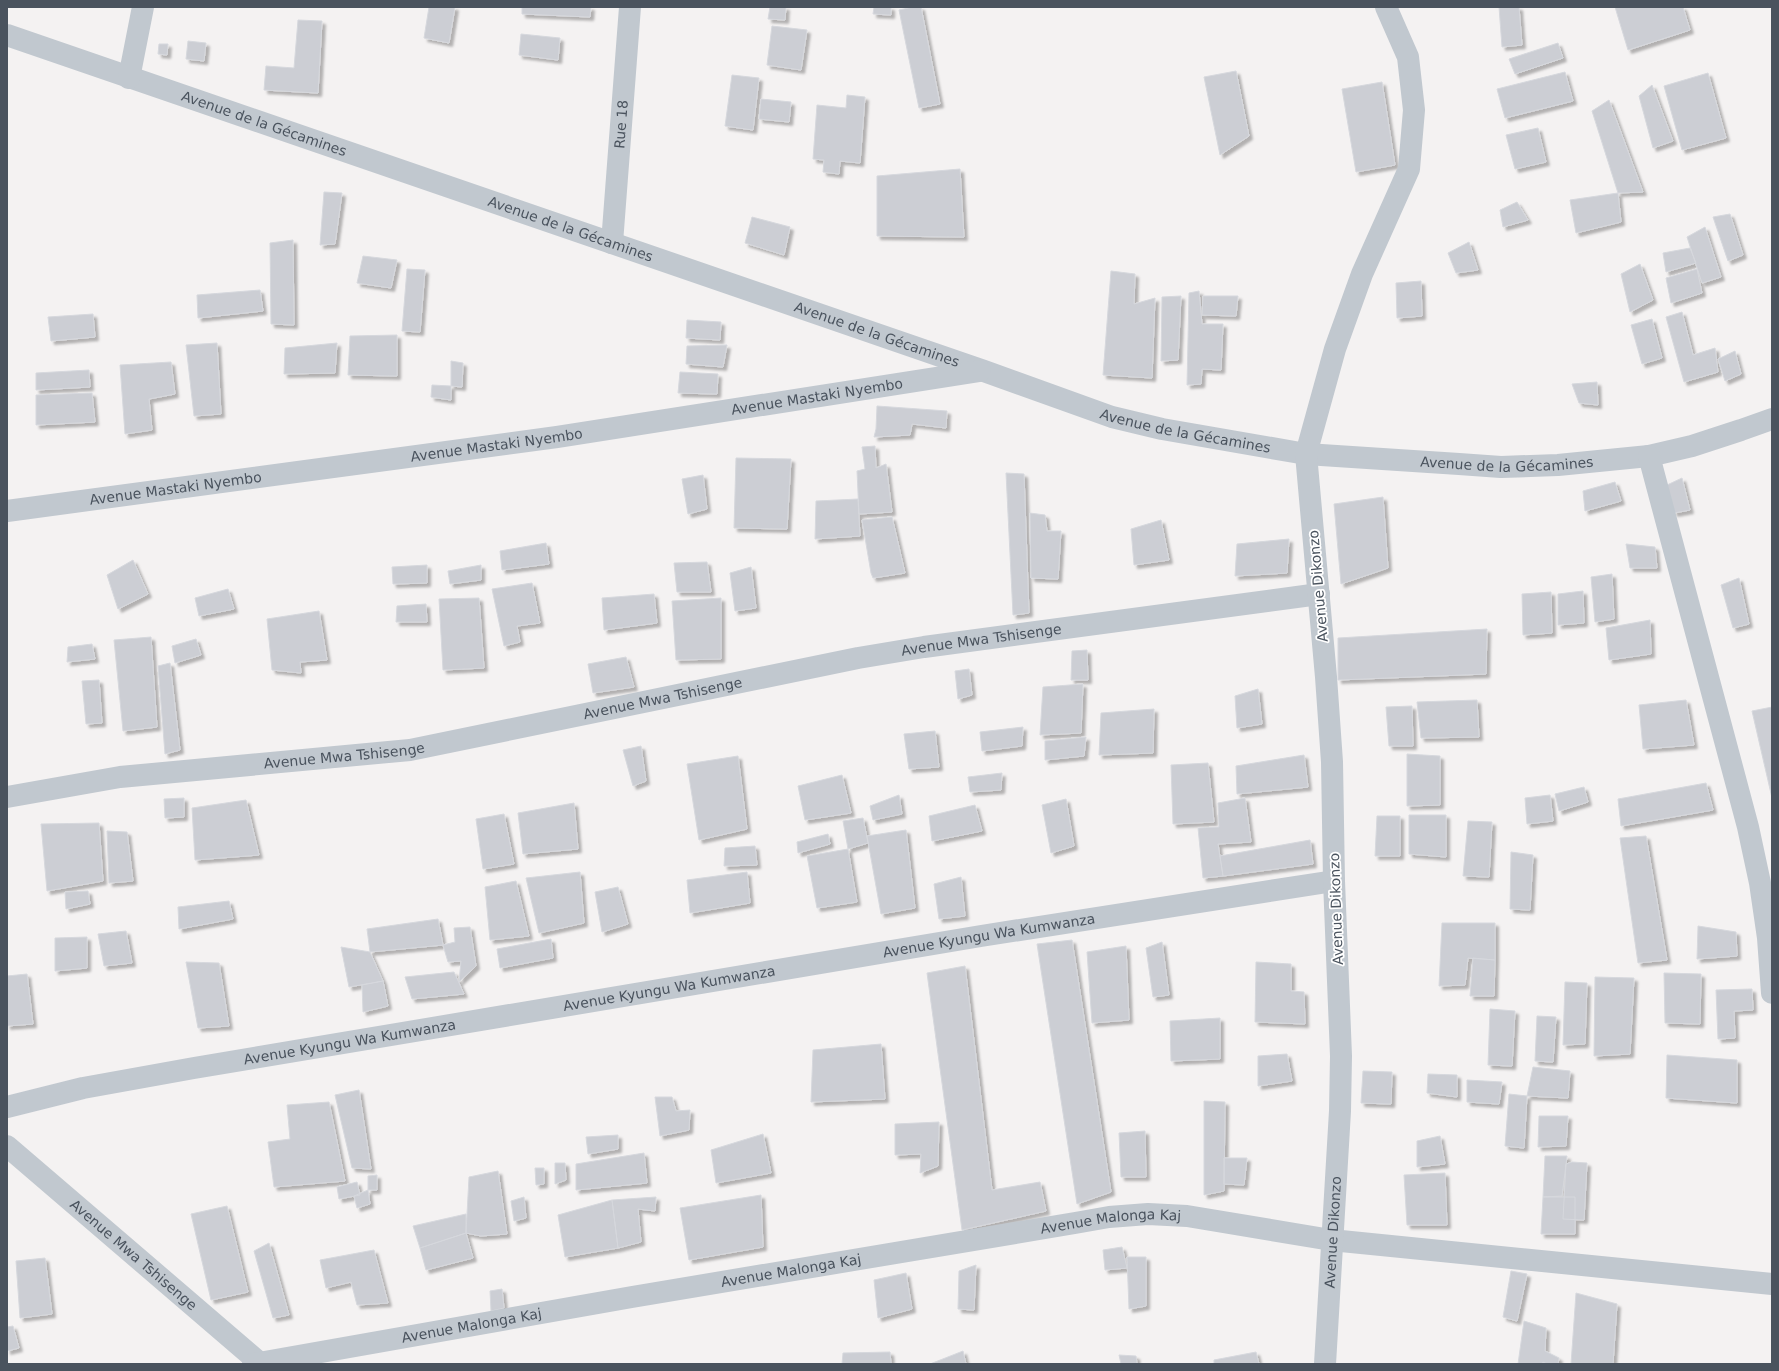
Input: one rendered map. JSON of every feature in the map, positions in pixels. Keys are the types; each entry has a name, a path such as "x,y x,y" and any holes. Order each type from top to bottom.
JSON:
{"street":[{"path":"129,78 143,7"},
{"name":"Rue 18","path":"612,243 630,7"},
{"path":"1306,454 1335,349 1357,289 1409,169 1414,110 1408,57 1386,7"},
{"name":"Avenue de la Gécamines","path":"7,35 984,371 1112,417 1162,429 1306,454 1500,467 1558,465 1649,456 1699,443 1772,419"},
{"name":"Avenue Mastaki Nyembo","path":"7,511 557,437 984,371"},
{"name":"Avenue Dikonzo","path":"1306,454 1332,762 1334,881 1341,1056 1340,1111 1331,1240 1325,1364"},
{"path":"1649,456 1748,827 1760,883 1767,930 1772,993"},
{"name":"Avenue Mwa Tshisenge","path":"7,797 120,777 410,750 850,660 917,648 1319,594"},
{"name":"Avenue Kyungu Wa Kumwanza","path":"7,1107 83,1088 210,1065 988,935 1334,881"},
{"name":"Avenue Mwa Tshisenge","path":"7,1146 258,1364"},
{"name":"Avenue Malonga Kaj","path":"258,1364 632,1297 1109,1217 1148,1214 1187,1216 1331,1240 1772,1284"}],"building":[{"path":"429,7 455,7 449,43 424,38"},
{"path":"522,7 591,7 590,17 522,14"},
{"path":"770,7 786,7 785,20 768,19"},
{"path":"874,7 891,7 891,15 873,14"},
{"path":"921,7 940,104 919,108 899,10"},
{"path":"1499,7 1519,7 1522,45 1502,47"},
{"path":"1615,7 1683,7 1690,30 1628,50"},
{"path":"298,20 322,21 318,93 264,90 266,66 294,68"},
{"path":"772,26 807,30 801,70 767,65"},
{"path":"521,34 560,38 558,60 519,55"},
{"path":"188,41 206,43 204,61 186,59"},
{"path":"1558,43 1563,58 1515,74 1509,59"},
{"path":"159,44 168,44 167,55 158,54"},
{"path":"1236,71 1249,136 1220,155 1204,77"},
{"path":"1565,72 1573,101 1505,118 1497,89"},
{"path":"1708,73 1726,138 1682,150 1664,86"},
{"path":"732,75 759,78 753,130 725,126"},
{"path":"1382,82 1395,165 1356,172 1342,89"},
{"path":"1652,85 1673,141 1653,148 1639,96"},
{"path":"847,95 865,97 860,163 840,161 839,174 823,172 824,160 813,159 817,105 846,108"},
{"path":"761,99 791,102 789,122 759,119"},
{"path":"1609,100 1643,192 1618,193 1592,111"},
{"path":"1538,128 1546,162 1515,169 1506,135"},
{"path":"960,169 964,237 877,236 877,176"},
{"path":"324,192 342,193 335,244 320,245"},
{"path":"1618,193 1621,222 1576,233 1570,200"},
{"path":"1517,202 1528,220 1503,227 1500,210"},
{"path":"1730,214 1743,255 1728,261 1713,217"},
{"path":"752,217 790,227 784,255 745,243"},
{"path":"1705,227 1721,277 1702,283 1687,237"},
{"path":"293,240 294,325 271,324 270,243"},
{"path":"1469,242 1478,270 1456,273 1448,253"},
{"path":"1690,248 1696,263 1666,272 1663,253"},
{"path":"363,256 397,260 391,288 357,283"},
{"path":"1640,264 1653,300 1630,312 1621,274"},
{"path":"407,269 425,270 420,332 402,331"},
{"path":"1697,269 1702,293 1671,303 1666,278"},
{"path":"1111,271 1135,274 1134,304 1155,298 1152,378 1103,375"},
{"path":"1421,281 1422,316 1397,318 1396,283"},
{"path":"260,290 263,311 198,318 197,295"},
{"path":"1199,291 1202,324 1223,324 1221,370 1202,369 1201,384 1187,385 1189,293"},
{"path":"1181,296 1178,360 1161,361 1162,297"},
{"path":"1203,296 1238,296 1236,316 1202,315"},
{"path":"1682,312 1693,355 1715,348 1718,372 1684,382 1666,317"},
{"path":"93,314 95,337 51,341 48,317"},
{"path":"1652,319 1662,358 1642,364 1631,325"},
{"path":"687,320 721,322 720,340 686,338"},
{"path":"397,335 397,376 348,375 350,336"},
{"path":"217,343 221,414 194,416 186,345"},
{"path":"337,343 335,373 284,374 285,348"},
{"path":"727,345 723,367 686,364 687,346"},
{"path":"1735,351 1741,374 1725,381 1718,359"},
{"path":"451,361 463,363 462,387 451,386"},
{"path":"171,362 175,394 149,399 152,430 125,434 120,365"},
{"path":"89,370 90,387 36,390 36,373"},
{"path":"680,372 718,374 717,394 678,393"},
{"path":"1597,382 1598,405 1579,403 1572,384"},
{"path":"432,385 451,386 451,400 431,397"},
{"path":"92,393 95,422 36,425 36,395"},
{"path":"877,406 947,411 946,428 912,424 910,435 874,437 876,429"},
{"path":"875,446 876,468 886,464 892,512 859,514 857,471 865,469 862,447"},
{"path":"736,458 791,459 787,529 734,528"},
{"path":"1006,473 1024,474 1029,613 1013,615"},
{"path":"703,475 707,509 688,514 682,479"},
{"path":"1682,478 1690,510 1674,513 1667,485"},
{"path":"1615,482 1621,501 1585,511 1583,491"},
{"path":"1383,497 1388,568 1341,584 1334,504"},
{"path":"858,499 860,536 815,539 816,501"},
{"path":"1030,513 1045,515 1047,531 1061,531 1058,579 1031,578"},
{"path":"892,517 905,573 873,578 862,520"},
{"path":"1161,520 1169,560 1134,565 1131,529"},
{"path":"1289,539 1287,573 1235,576 1237,544"},
{"path":"546,543 549,564 502,570 500,551"},
{"path":"1626,544 1655,547 1657,568 1630,568"},
{"path":"133,560 148,594 118,609 107,575"},
{"path":"707,562 711,592 677,592 674,563"},
{"path":"427,565 427,583 393,584 392,567"},
{"path":"481,565 481,580 450,584 448,571"},
{"path":"751,567 756,608 735,611 730,573"},
{"path":"1612,574 1614,619 1595,622 1591,577"},
{"path":"1739,578 1749,624 1733,628 1721,585"},
{"path":"532,583 540,623 517,626 520,642 504,646 492,589"},
{"path":"228,589 234,609 199,616 195,598"},
{"path":"1583,591 1584,623 1558,625 1558,594"},
{"path":"1551,592 1552,633 1523,635 1522,594"},
{"path":"654,594 657,623 604,630 602,598"},
{"path":"479,598 484,668 443,670 439,599"},
{"path":"721,598 721,659 676,660 672,601"},
{"path":"426,604 427,622 396,622 397,606"},
{"path":"319,611 327,660 300,662 301,673 272,670 267,619"},
{"path":"1650,620 1651,654 1609,660 1606,628"},
{"path":"1487,629 1486,674 1338,680 1338,638"},
{"path":"151,637 157,727 123,731 114,640"},
{"path":"196,639 201,655 175,663 172,646"},
{"path":"92,644 95,659 67,662 68,647"},
{"path":"1087,650 1088,680 1071,680 1072,651"},
{"path":"626,657 634,687 593,693 588,664"},
{"path":"170,663 180,750 165,754 158,666"},
{"path":"969,669 972,695 958,699 955,671"},
{"path":"99,680 102,723 86,724 82,681"},
{"path":"1083,684 1081,733 1040,735 1043,687"},
{"path":"1258,689 1262,724 1237,728 1235,696"},
{"path":"1477,700 1479,737 1421,738 1417,702"},
{"path":"1686,700 1694,745 1643,749 1639,705"},
{"path":"1412,706 1413,746 1389,746 1386,707"},
{"path":"1772,707 1772,798 1752,711"},
{"path":"1154,709 1153,753 1099,755 1101,713"},
{"path":"1023,727 1022,746 982,751 980,732"},
{"path":"935,731 939,767 909,769 904,734"},
{"path":"1086,737 1084,756 1045,760 1045,741"},
{"path":"641,746 646,781 633,786 623,750"},
{"path":"1407,754 1440,756 1440,805 1407,806"},
{"path":"1304,755 1308,787 1237,794 1236,766"},
{"path":"738,756 747,829 699,840 687,764"},
{"path":"1208,763 1214,822 1173,824 1171,765"},
{"path":"1002,773 1001,790 970,792 968,777"},
{"path":"842,775 851,813 805,820 798,786"},
{"path":"1706,783 1713,810 1621,826 1618,799"},
{"path":"1584,787 1588,802 1559,811 1555,794"},
{"path":"899,795 902,814 873,820 870,806"},
{"path":"1550,795 1553,821 1527,824 1525,798"},
{"path":"184,798 184,817 165,818 164,799"},
{"path":"1245,798 1251,842 1218,844 1223,876 1203,878 1198,828 1219,827 1218,803"},
{"path":"1066,799 1074,846 1051,853 1042,805"},
{"path":"246,800 259,855 195,860 192,808"},
{"path":"574,803 578,849 523,854 518,813"},
{"path":"975,805 982,831 932,841 929,816"},
{"path":"504,814 514,864 483,869 476,819"},
{"path":"1409,815 1446,815 1446,857 1409,854"},
{"path":"1377,816 1400,816 1400,856 1375,856"},
{"path":"863,818 868,843 848,849 843,821"},
{"path":"1468,821 1492,822 1489,877 1463,876"},
{"path":"99,823 103,881 47,891 41,824"},
{"path":"906,830 915,908 881,914 867,836"},
{"path":"107,831 127,832 133,881 109,883"},
{"path":"828,834 830,844 798,853 797,842"},
{"path":"1646,836 1667,960 1638,963 1620,838"},
{"path":"1310,840 1313,864 1223,876 1220,856"},
{"path":"755,846 757,865 724,866 725,848"},
{"path":"848,849 857,902 817,908 807,856"},
{"path":"1511,852 1533,855 1530,910 1510,909"},
{"path":"580,872 584,923 539,933 526,878"},
{"path":"747,872 750,903 690,913 687,880"},
{"path":"961,877 965,916 939,919 934,884"},
{"path":"516,881 529,936 490,940 485,887"},
{"path":"618,887 628,924 602,932 595,892"},
{"path":"88,891 90,904 66,909 65,892"},
{"path":"229,901 233,919 179,929 178,907"},
{"path":"438,919 443,945 370,952 367,929"},
{"path":"1442,923 1495,923 1495,960 1468,958 1465,985 1439,986"},
{"path":"1698,926 1736,932 1737,956 1697,959"},
{"path":"470,927 476,966 459,982 461,961 448,962 443,945 455,942 454,928"},
{"path":"126,931 132,963 104,966 98,934"},
{"path":"87,937 87,968 55,971 55,938"},
{"path":"551,939 553,958 500,968 497,949"},
{"path":"1072,940 1111,1192 1077,1204 1037,944"},
{"path":"1162,942 1169,995 1153,997 1146,948"},
{"path":"1126,946 1129,1020 1092,1023 1087,952"},
{"path":"341,947 370,952 383,981 349,987"},
{"path":"1473,958 1495,960 1494,996 1470,996"},
{"path":"186,962 219,963 229,1026 198,1028"},
{"path":"1256,962 1291,964 1291,991 1304,992 1305,1024 1255,1022"},
{"path":"965,966 992,1190 1040,1182 1046,1211 962,1230 927,973"},
{"path":"454,972 464,994 412,999 405,977"},
{"path":"1664,973 1701,974 1700,1024 1665,1023"},
{"path":"27,974 33,1024 7,1026 7,976"},
{"path":"1595,977 1634,978 1630,1054 1594,1056"},
{"path":"383,981 388,1006 363,1012 362,985"},
{"path":"1565,982 1587,983 1585,1044 1563,1045"},
{"path":"1752,989 1753,1010 1734,1011 1735,1038 1718,1039 1716,990"},
{"path":"1490,1009 1515,1011 1512,1066 1488,1065"},
{"path":"1537,1016 1556,1017 1553,1062 1535,1061"},
{"path":"1220,1018 1220,1059 1171,1061 1170,1021"},
{"path":"881,1044 885,1099 811,1102 813,1050"},
{"path":"1287,1054 1292,1081 1258,1086 1258,1056"},
{"path":"1667,1055 1737,1060 1737,1103 1666,1098"},
{"path":"1533,1067 1570,1071 1568,1098 1527,1096"},
{"path":"1363,1071 1392,1072 1391,1104 1361,1103"},
{"path":"1428,1074 1457,1075 1457,1097 1427,1093"},
{"path":"1467,1080 1502,1082 1499,1104 1467,1102"},
{"path":"359,1090 371,1169 352,1168 335,1095"},
{"path":"1509,1094 1527,1096 1524,1148 1505,1146"},
{"path":"655,1097 672,1097 676,1111 690,1110 689,1130 660,1136"},
{"path":"1204,1101 1225,1102 1224,1191 1204,1195"},
{"path":"329,1102 345,1181 274,1187 268,1142 290,1139 287,1105"},
{"path":"1539,1116 1568,1116 1566,1146 1538,1147"},
{"path":"939,1122 938,1166 920,1173 921,1154 895,1155 895,1124"},
{"path":"1145,1131 1146,1177 1121,1177 1119,1133"},
{"path":"763,1134 771,1173 716,1183 711,1150"},
{"path":"618,1135 618,1149 588,1154 586,1137"},
{"path":"1440,1136 1445,1164 1417,1167 1417,1141"},
{"path":"644,1153 647,1183 576,1190 576,1164"},
{"path":"1545,1156 1567,1156 1562,1196 1543,1197"},
{"path":"1224,1158 1247,1158 1244,1185 1224,1184"},
{"path":"1572,1162 1587,1163 1584,1220 1563,1219 1566,1164"},
{"path":"555,1163 565,1163 566,1180 555,1184"},
{"path":"535,1168 544,1168 544,1184 536,1185"},
{"path":"498,1171 507,1234 481,1236 466,1233 469,1177"},
{"path":"1445,1173 1447,1225 1407,1225 1404,1175"},
{"path":"377,1175 377,1190 368,1190 368,1176"},
{"path":"357,1182 360,1195 339,1199 337,1187"},
{"path":"368,1190 370,1204 357,1208 354,1196"},
{"path":"761,1195 763,1247 689,1260 680,1208"},
{"path":"524,1197 526,1218 514,1221 511,1201"},
{"path":"656,1197 655,1211 638,1209 641,1242 618,1248 612,1200"},
{"path":"1543,1197 1575,1197 1575,1234 1541,1234"},
{"path":"612,1200 618,1248 565,1257 558,1215"},
{"path":"227,1206 248,1292 211,1300 191,1214"},
{"path":"466,1214 466,1233 420,1248 413,1226"},
{"path":"466,1233 473,1258 426,1270 420,1248"},
{"path":"269,1243 289,1315 273,1318 254,1251"},
{"path":"1122,1247 1127,1268 1105,1270 1103,1250"},
{"path":"374,1250 388,1303 357,1305 351,1282 326,1288 320,1260"},
{"path":"1127,1257 1146,1257 1146,1306 1129,1309"},
{"path":"45,1258 52,1314 20,1318 16,1261"},
{"path":"976,1265 974,1310 958,1309 959,1271"},
{"path":"1511,1271 1527,1274 1517,1321 1503,1317"},
{"path":"906,1273 912,1309 878,1318 874,1280"},
{"path":"502,1289 504,1308 491,1311 490,1291"},
{"path":"1576,1293 1617,1304 1613,1364 1571,1364"},
{"path":"1524,1321 1546,1328 1545,1351 1559,1358 1558,1364 1547,1364 1543,1362 1542,1364 1518,1364"},
{"path":"13,1326 19,1348 7,1351 7,1327"},
{"path":"963,1351 966,1364 930,1364"},
{"path":"890,1352 891,1364 842,1364 843,1353"},
{"path":"1256,1352 1259,1364 1214,1364 1214,1360"},
{"path":"1119,1355 1136,1356 1137,1364 1121,1364"}]}
